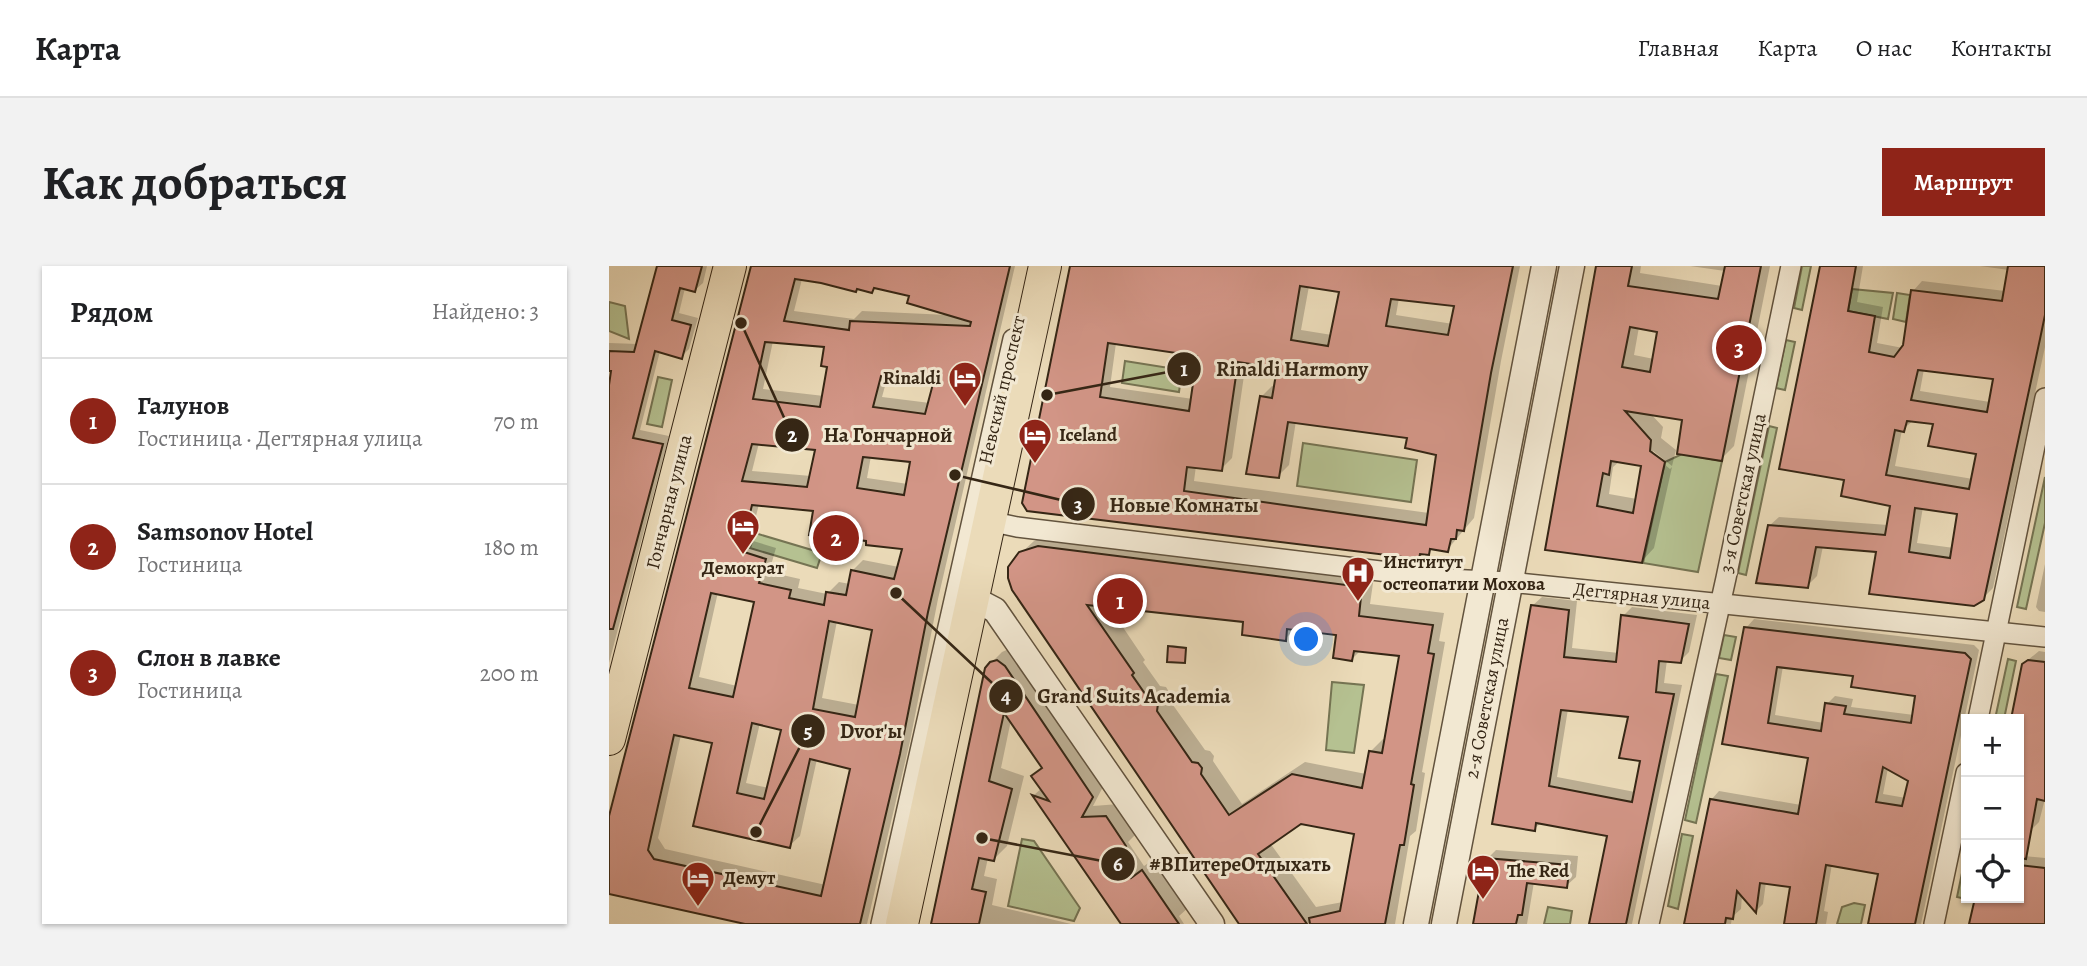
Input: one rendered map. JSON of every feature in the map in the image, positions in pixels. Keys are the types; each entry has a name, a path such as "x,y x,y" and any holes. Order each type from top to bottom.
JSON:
{"main road":[{"name":"Гончарная улица","path":"609,739 730,266"},
{"name":"Невский проспект","path":"902,924 964,596 989,521 1045,266"}],"street":[{"name":"Невский проспект","path":"881,924 964,596 1030,266"},
{"name":"2-я Советская улица","path":"1416,924 1544,266"},
{"name":"2-я Советская улица","path":"1444,924 1572,266"},
{"name":"3-я Советская улица","path":"1649,924 1791,266"},
{"path":"1979,714 2045,398"},
{"name":"Дегтярная улица","path":"989,521 1017,527 1482,582 1510,582 2045,637"},
{"path":"964,596 995,610 1212,924"},
{"path":"1934,924 1965,777"}],"green space":[{"path":"1802,266 1811,266 1802,310 1794,308"},
{"path":"1852,289 1893,293 1888,319 1848,311"},
{"path":"1897,293 1910,295 1906,322 1893,319"},
{"path":"609,302 625,306 629,339 609,331"},
{"path":"1786,340 1795,342 1785,390 1776,388"},
{"path":"1125,361 1182,370 1179,392 1122,383"},
{"path":"658,377 672,380 662,427 647,424"},
{"path":"1769,426 1777,428 1746,575 1738,573"},
{"path":"1303,443 1417,460 1411,502 1297,486"},
{"path":"1682,454 1722,461 1698,572 1643,563 1665,462"},
{"path":"2045,477 2045,523 2026,609 2017,607"},
{"path":"755,533 822,553 817,568 750,548"},
{"path":"1724,635 1736,637 1731,660 1719,658"},
{"path":"2008,659 2016,661 2005,714 1996,714"},
{"path":"1716,674 1728,676 1696,823 1685,820"},
{"path":"1332,682 1364,685 1354,753 1326,750"},
{"path":"1682,834 1693,836 1678,909 1668,906"},
{"path":"1022,839 1034,841 1080,908 1074,921 1008,906"},
{"path":"1961,878 1961,898 1957,897"},
{"path":"1854,903 1865,905 1861,924 1837,924 1842,907"},
{"path":"1548,907 1572,911 1570,924 1544,924"}],"building":[{"path":"657,266 702,266 695,292 680,288 672,320 691,325 682,359 655,351 633,438 663,444 613,629 609,629 609,351 634,352"},
{"path":"751,266 1010,266 928,612 900,754 860,924 745,924 609,894 609,816","holes":["795,279 856,292 857,289 872,293 874,288 909,296 907,303 971,322 970,326 850,321 849,330 784,321","765,342 824,347 821,366 827,367 820,407 753,399","881,376 934,380 925,414 873,407","752,444 815,450 807,487 742,481","863,457 910,462 904,495 857,488","752,505 813,511 809,535 866,541 866,545 902,549 894,579 851,570 846,595 826,592 824,605 789,598 791,590 759,583 766,559 741,551","711,593 754,602 733,697 689,688","829,621 872,630 855,717 813,709","752,723 781,730 764,799 737,793","674,735 712,743 693,826 790,848 810,759 850,769 821,896 654,859 648,850"]},
{"path":"1070,266 1513,266 1491,373 1464,531 1457,530 1456,539 1451,539 1448,552 1430,549 1429,555 1420,554 1419,559 1027,511 1022,503","holes":["1300,286 1339,292 1328,346 1291,340","1391,299 1454,306 1448,335 1386,326","1108,343 1197,356 1189,411 1100,397","1238,362 1277,368 1272,398 1260,396 1246,474 1279,478 1288,422 1407,438 1405,448 1436,455 1426,525 1184,491 1187,467 1222,471"]},
{"path":"1596,266 1632,266 1628,286 1718,299 1725,266 1761,266 1722,461 1677,454 1682,420 1625,411 1651,440 1650,451 1665,462 1642,563 1545,550","holes":["1630,327 1657,332 1650,372 1622,367","1611,461 1641,466 1633,513 1597,506 1603,473 1609,475"]},
{"path":"1820,266 1856,266 1848,311 1875,316 1869,352 1894,357 1903,345 1911,290 2002,301 2008,266 2045,266 2045,315 1984,600 1974,606 1869,594 1876,552 1816,547 1808,588 1756,583 1768,525 1885,535 1890,506 1841,496 1844,480 1779,469","holes":["1918,370 1993,379 1987,412 1911,400","1907,421 1933,424 1928,446 1976,454 1969,489 1886,475 1895,430 1904,432","1915,508 1957,514 1950,558 1909,552"]},
{"path":"1038,546 1362,587 1359,616 1433,625 1428,653 1434,654 1411,784 1414,785 1404,845 1400,845 1385,924 1310,924 1309,918 1340,911 1354,834 1301,824 1258,854 1307,924 1239,924 1012,590 1008,567 1019,552","holes":["1087,605 1243,622 1242,635 1286,641 1287,629 1336,635 1333,658 1352,661 1354,651 1399,656 1382,753 1369,751 1362,788 1292,774 1229,815 1201,774 1202,768 1198,763 1192,762 1157,711 1158,704 1154,698 1148,698"]},
{"path":"1531,605 1569,610 1564,657 1616,662 1621,615 1689,624 1681,663 1659,661 1656,692 1674,694 1626,924 1589,924 1607,836 1536,823 1535,831 1492,824","holes":["1561,710 1628,717 1619,758 1640,761 1632,802 1549,786"]},
{"path":"1744,627 1965,653 1971,659 1915,924 1868,924 1878,874 1826,865 1816,924 1784,924 1790,887 1760,883 1756,913 1737,891 1733,919 1726,918 1725,924 1684,924 1710,799 1798,814 1808,758 1722,744","holes":["1777,667 1853,676 1851,687 1915,696 1911,723 1844,714 1846,706 1825,703 1821,731 1768,723","1883,767 1908,781 1902,806 1876,802"]},
{"path":"1168,646 1186,648 1185,663 1167,662"},
{"path":"997,660 1005,666 1093,797 1082,817 1106,816 1126,846 1116,854 1131,878 1142,870 1179,924 1121,924 1032,795 1049,801 1031,776 1042,768 1004,713 989,781 1012,789 994,861 979,858 972,889 986,892 979,924 931,924 985,668 990,662"},
{"path":"2028,660 2045,662 2045,801 2037,799 2026,859 2024,714 2012,714 2022,664"},
{"path":"1485,858 1570,865 1567,888 1527,883 1522,915 1518,915 1516,924 1473,924"},
{"path":"2024,866 2045,868 2045,924 1969,924 1974,903 2024,903"}],"place":[{"name":"На Гончарной","path":"741,323"},
{"name":"Слон в лавке","path":"1739,348"},
{"name":"Rinaldi Harmony","path":"1047,395"},
{"name":"Rinaldi","path":"965,408"},
{"name":"Iceland","path":"1035,465"},
{"name":"Новые Комнаты","path":"955,475"},
{"name":"Samsonov Hotel","path":"836,538"},
{"name":"Демократ","path":"743,556"},
{"name":"Grand Suits Academia","path":"896,593"},
{"name":"Галунов","path":"1120,601"},
{"name":"Институт остеопатии Мохова","path":"1358,603"},
{"name":"Dvor'ы","path":"756,832"},
{"name":"#ВПитереОтдыхать","path":"982,838"},
{"name":"The Red","path":"1483,901"},
{"name":"Демут","path":"698,908"}]}
